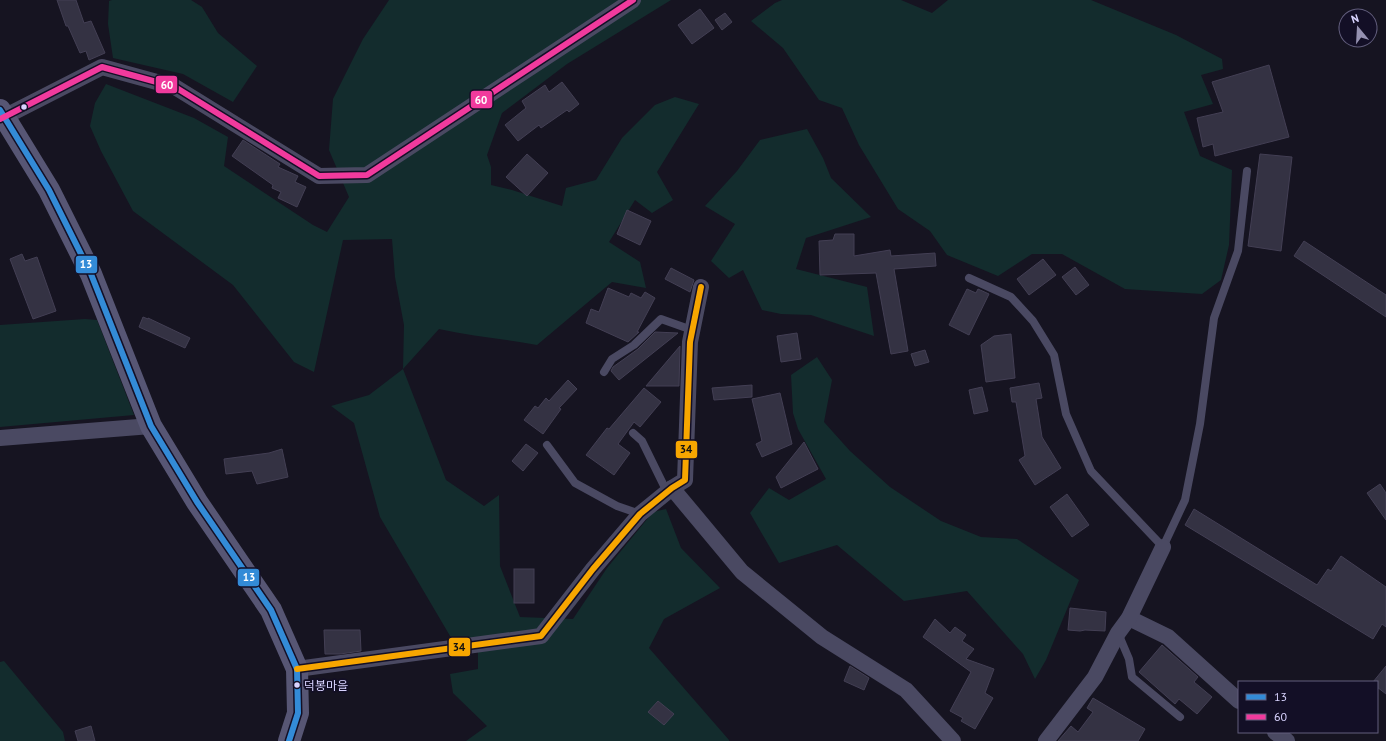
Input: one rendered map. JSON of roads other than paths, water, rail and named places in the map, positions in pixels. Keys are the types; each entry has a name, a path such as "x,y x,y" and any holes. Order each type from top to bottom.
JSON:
{"main road":[{"path":"2,115 49,190 91,274 151,426 197,502 272,610 297,670 298,713 289,741"}],"street":[{"path":"2,115 102,67 175,87 319,176 367,175 633,0"},
{"path":"297,670 542,636 593,569 640,514 685,480 690,342 701,287"},
{"path":"0,438 151,426"},
{"path":"670,490 742,572 822,637 906,690 953,741"},
{"path":"1046,741 1095,677 1118,633 1129,618 1163,547"},
{"path":"1129,618 1168,638 1238,700"},
{"path":"1276,733 1286,741"}],"lane":[{"path":"969,278 1011,297 1033,321 1054,355 1066,414 1091,471 1163,547 1185,500 1200,424 1214,318 1238,251 1247,171"},
{"path":"604,372 612,359 634,345 662,319 692,330"},
{"path":"633,433 642,441 670,490"},
{"path":"547,445 575,483 617,506 640,514"},
{"path":"1118,633 1129,659 1132,677 1180,717"}],"place":[{"name":"덕봉마을","path":"297,685"}]}
